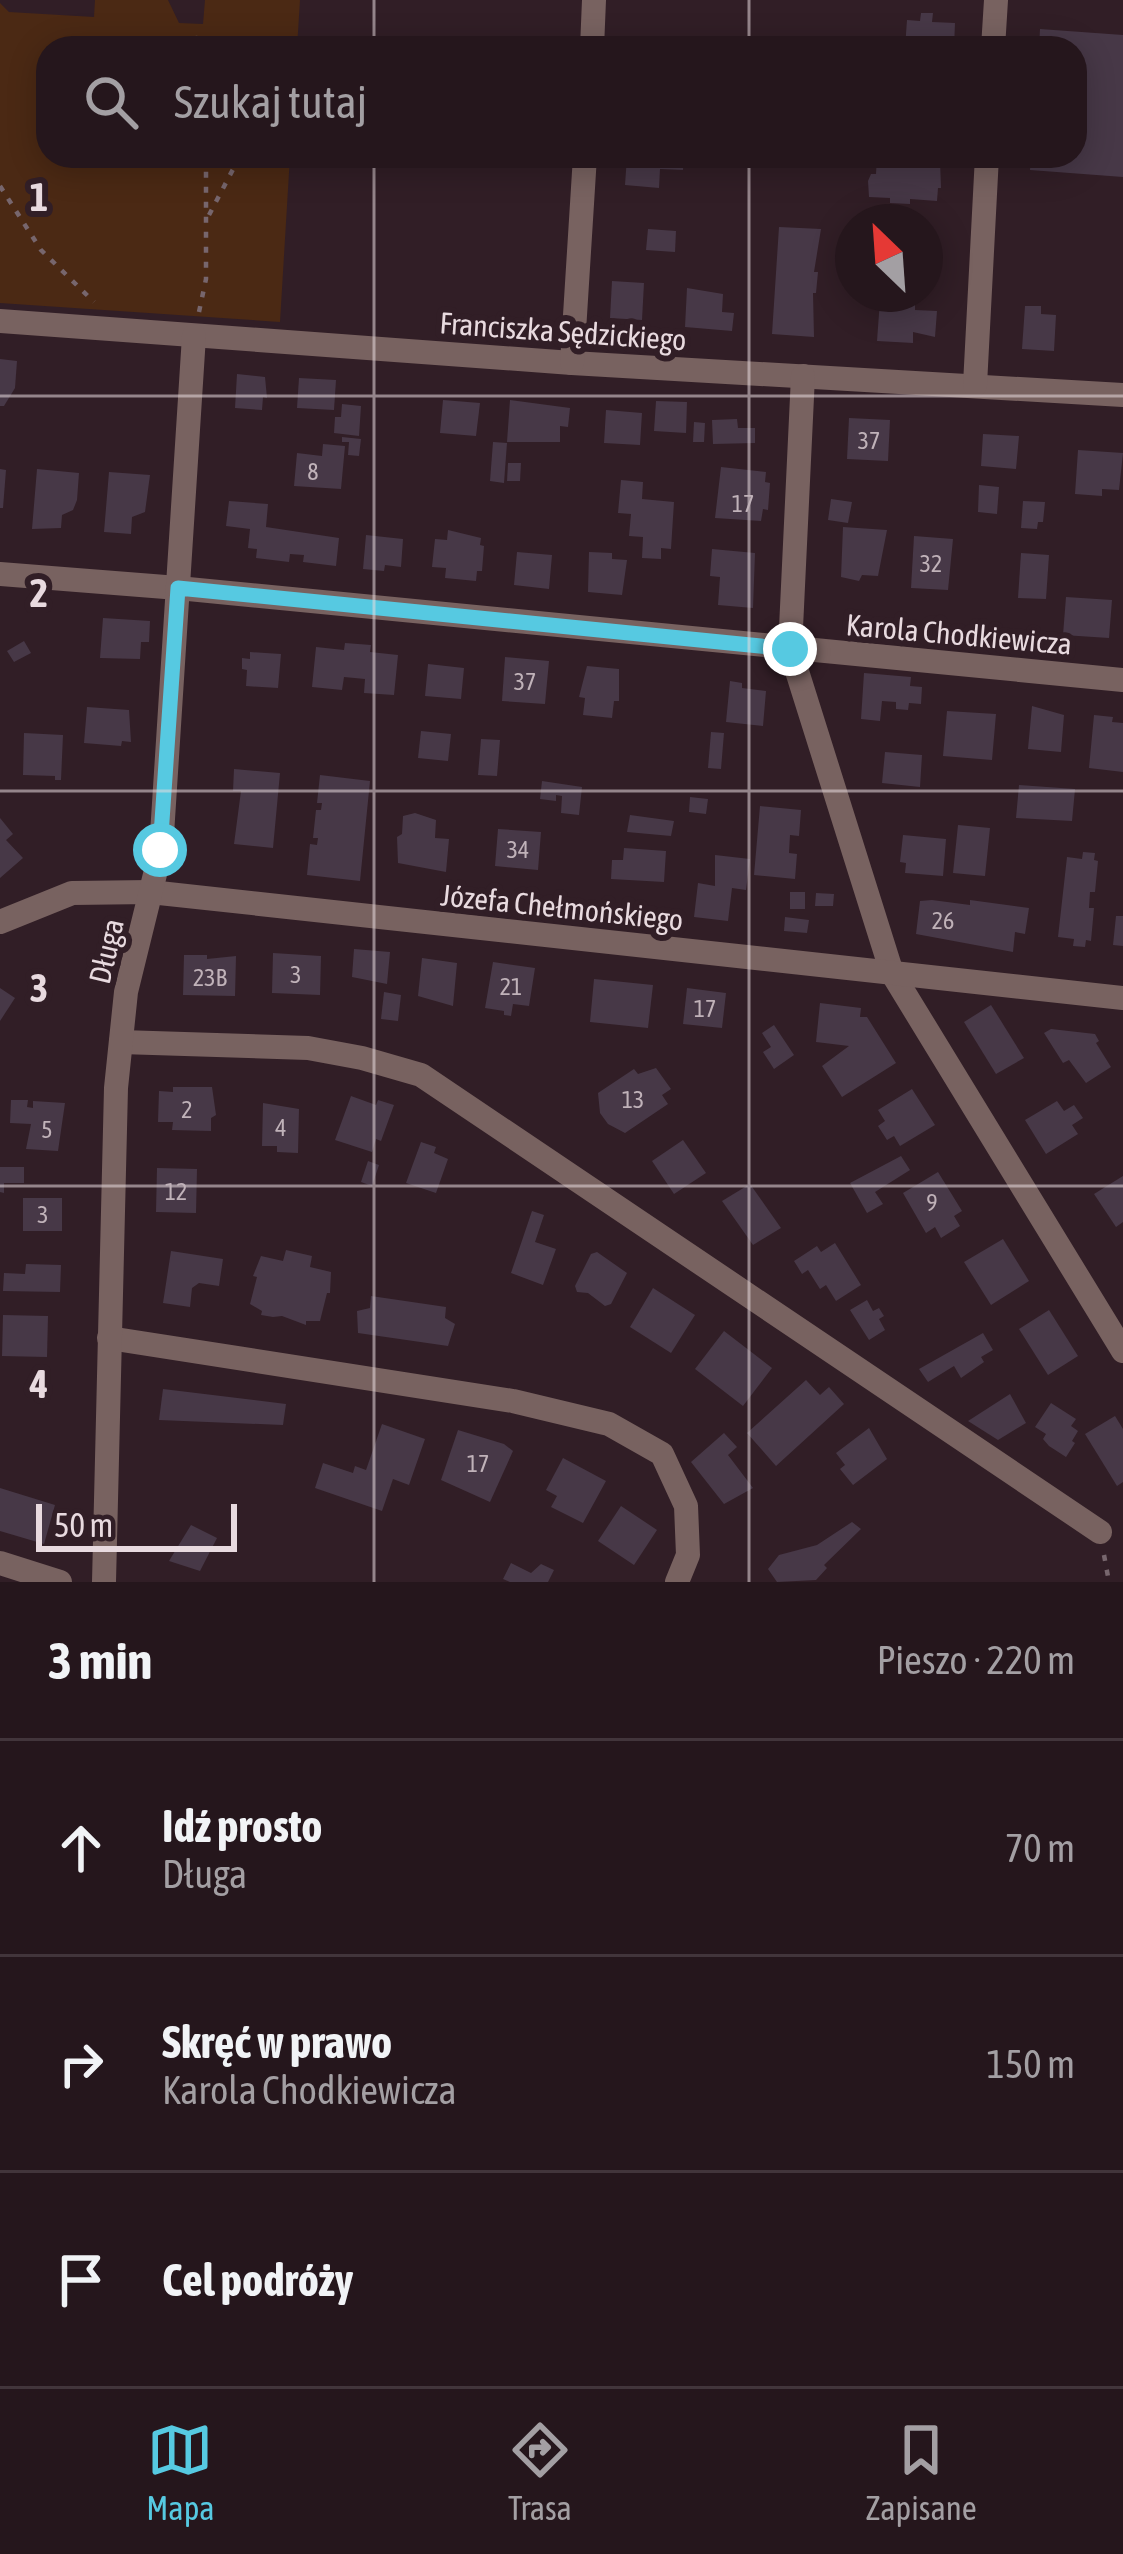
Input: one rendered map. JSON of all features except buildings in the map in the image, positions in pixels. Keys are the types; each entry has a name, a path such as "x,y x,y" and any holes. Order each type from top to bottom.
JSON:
{"street":[{"path":"593,36 595,0"},
{"path":"994,36 996,0"},
{"path":"572,363 584,168"},
{"path":"974,385 986,168"},
{"name":"Franciszka Sędzickiego","path":"0,321 572,363 1123,395"},
{"name":"Długa","path":"104,1582 121,1042 126,992 160,850 194,336"},
{"path":"803,376 790,649 892,974 1123,1351"},
{"name":"Karola Chodkiewicza","path":"0,574 1123,680"},
{"name":"Józefa Chełmońskiego","path":"0,922 72,893 151,892 1123,998"},
{"path":"121,1042 308,1048 421,1075 1100,1532"},
{"path":"109,1338 513,1401 609,1424 662,1454 686,1506 688,1556 677,1582"},
{"path":"0,1563 60,1582"}],"path":[{"path":"194,336 206,279 206,168"},
{"path":"207,218 234,168"},
{"path":"0,186 41,250 126,331"}],"shaded area":[{"path":"95,0 168,0 179,23 203,24 205,0 300,0 298,36 36,36 36,168 289,168 280,322 0,303 0,3 9,12 94,17"}],"route":[{"path":"160,850 178,588 790,649"}]}
